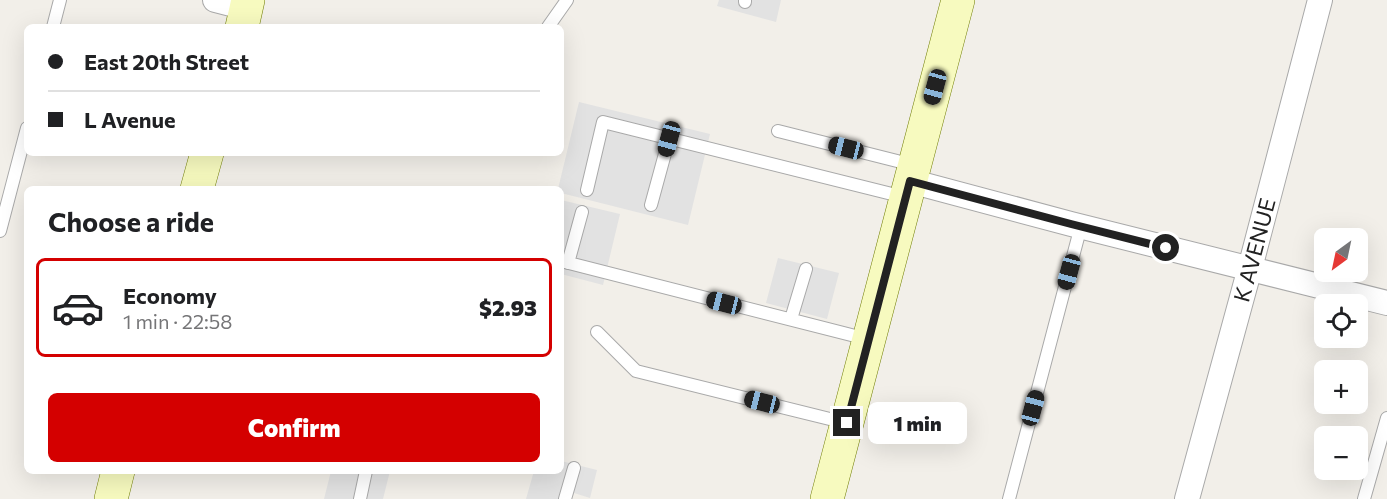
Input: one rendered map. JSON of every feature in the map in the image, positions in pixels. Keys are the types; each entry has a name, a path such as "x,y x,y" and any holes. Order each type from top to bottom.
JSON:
{"street":[{"path":"214,0 245,12"},
{"path":"827,499 958,0"},
{"name":"K AVENUE","path":"1187,499 1320,0"},
{"path":"198,186 206,156"},
{"path":"910,181 1387,303"},
{"path":"111,499 117,474"}],"lane":[{"path":"54,24 60,0"},
{"path":"550,24 567,0"},
{"path":"587,190 603,122 669,139 910,181"},
{"path":"777,131 910,181"},
{"path":"0,231 24,139"},
{"path":"651,205 669,139"},
{"path":"582,212 564,262 869,339"},
{"path":"1009,499 1082,226"},
{"path":"791,320 806,269"},
{"path":"597,332 636,371 847,423"},
{"path":"1364,499 1387,418"},
{"path":"565,499 574,468"},
{"path":"360,499 365,474"}],"shaded area":[{"path":"719,0 781,0 776,22 717,6"},
{"path":"579,102 710,134 688,225 564,194 564,186 559,186"},
{"path":"564,201 620,214 603,285 564,275"},
{"path":"778,258 839,273 827,319 766,303"},
{"path":"564,462 597,470 590,498 574,493 572,499 526,499 533,474 564,474"},
{"path":"330,474 389,474 383,499 324,499"}],"route":[{"path":"847,423 910,181 1166,248"}]}
